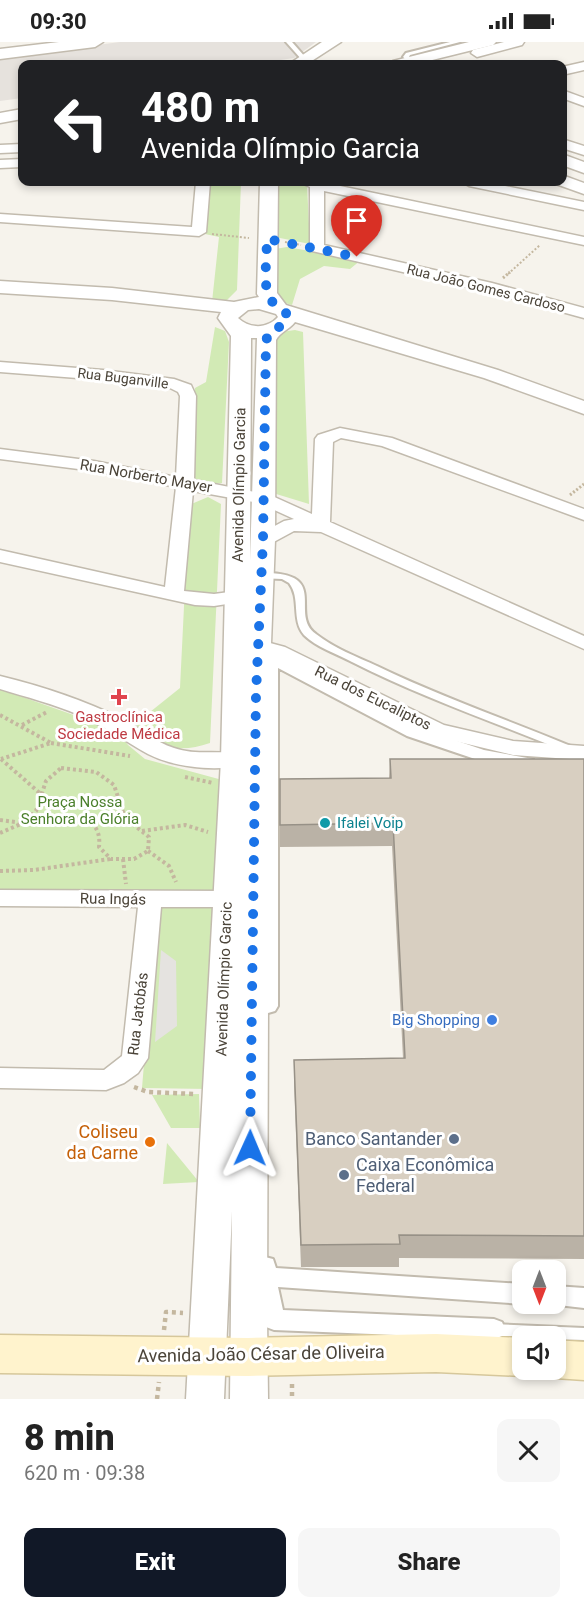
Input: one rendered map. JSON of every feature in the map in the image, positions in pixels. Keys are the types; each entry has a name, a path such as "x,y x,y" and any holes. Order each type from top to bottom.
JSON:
{"main road":[{"name":"Avenida João César de Oliveira","path":"0,1354 228,1357 436,1353 508,1343"},
{"path":"566,1360 584,1361"}],"street":[{"path":"0,54 43,45 95,42"},
{"path":"306,60 333,42"},
{"path":"308,60 349,42"},
{"path":"420,60 518,42"},
{"path":"483,47 494,60"},
{"path":"567,70 584,66"},
{"path":"567,96 584,102"},
{"path":"0,108 18,106"},
{"path":"0,118 18,115"},
{"path":"567,145 584,151"},
{"path":"0,149 18,148"},
{"path":"567,161 584,168"},
{"path":"0,164 18,164"},
{"path":"567,182 584,189"},
{"path":"0,218 199,232 203,186"},
{"path":"254,186 258,238 267,294 278,320"},
{"path":"258,238 268,186"},
{"path":"312,186 316,249"},
{"path":"326,186 584,241"},
{"path":"489,186 584,206"},
{"path":"563,201 584,199"},
{"name":"Rua João Gomes Cardoso","path":"316,249 492,288 584,313"},
{"name":"Avenida Olímpio Garcia","path":"205,1399 228,1357 256,694 237,598 241,336 235,316 248,298 248,280"},
{"path":"0,287 62,289 150,298 213,314 235,316 260,303 278,320 293,328 393,346 491,374 584,408"},
{"path":"235,316 251,331 278,320"},
{"name":"Avenida Olímpio Garcia","path":"248,645 261,585 266,340 278,320"},
{"name":"Rua Buganville","path":"0,367 103,375 174,384 185,389 188,396 185,483"},
{"path":"321,526 324,439 340,433 386,442 584,515"},
{"name":"Rua Norberto Mayer","path":"0,454 94,466 239,493 264,500 584,643"},
{"path":"174,594 185,483"},
{"name":"Rua Norberto Mayer","path":"263,540 290,525 321,526"},
{"path":"0,556 174,594 214,600 237,598 261,585"},
{"name":"Rua dos Eucaliptos","path":"248,645 278,651 437,730 513,748 582,758"},
{"name":"Avenida Olímpio Garcic","path":"210,1314 227,898 228,772 248,645"},
{"path":"508,1343 274,1320 265,1277 270,658 413,732 481,755 532,764 582,758"},
{"path":"0,682 86,710 117,725 157,750 174,756 202,760 228,772"},
{"name":"Rua Ingás","path":"0,898 151,890 227,898"},
{"name":"Rua Jatobás","path":"0,1078 106,1080 120,1074 135,1058 151,890"},
{"path":"265,1277 512,1293"},
{"path":"566,1297 584,1298"},
{"name":"Avenida Olímpio Garcia","path":"210,1314 249,1399"}],"lane":[{"path":"289,42 299,60"},
{"path":"406,60 408,54 457,42"},
{"path":"261,585 286,577 294,581 299,594 302,627 331,647 423,691 582,758"},
{"path":"508,1343 584,1334"}],"path":[{"path":"199,232 258,238 316,249"},
{"path":"492,288 553,233"},
{"path":"38,709 56,715"},
{"path":"21,726 47,712"},
{"path":"0,715 51,744 131,756 124,749"},
{"path":"0,759 51,744"},
{"path":"0,759 43,796"},
{"path":"0,833 26,821 36,811 43,796 46,781 61,768 96,772 114,785 125,818 149,837 148,850"},
{"path":"180,776 228,772"},
{"path":"0,820 15,823 80,817 93,824 100,833 99,848 111,859"},
{"path":"142,831 184,825 217,835"},
{"path":"0,871 34,870 111,859 134,859 148,850"},
{"path":"115,884 151,890 177,885 168,866 148,850"},
{"path":"120,1074 136,1089 148,1092 219,1094"}],"shaded area":[{"path":"120,42 316,42 294,58 280,60 18,60 18,99 0,101 0,58"},
{"path":"161,950 176,961 177,1026 155,1042"}],"green space":[{"path":"207,186 241,186 237,290 227,300 212,302 219,237 205,234"},
{"path":"274,186 307,186 310,244 275,237"},
{"path":"287,247 361,260 350,269 324,266 300,279 292,305 282,302 273,293 275,249"},
{"path":"215,327 225,331 229,342 222,483 207,485 190,480 195,388 206,382"},
{"path":"295,330 303,332 309,504 273,493 272,342 281,332"},
{"path":"208,497 221,504 210,743 188,748 169,747 152,739 135,724 180,688 189,505"},
{"name":"Praça Nossa Senhora da Glória","path":"0,689 116,730 128,745 145,759 226,781 220,890 0,891"},
{"path":"157,907 222,907 209,1089 142,1088"},
{"path":"199,1094 200,1128 171,1128 152,1095"},
{"path":"167,1143 199,1182 163,1184"}],"building":[{"name":"Big Shopping","path":"390,759 584,759 584,1236 399,1235 400,1244 301,1245 294,1060 405,1058 393,823 280,825 280,779 391,778"}],"place":[{"name":"Gastroclínica Sociedade Médica","path":"119,697"},
{"name":"Ifalei Voip","path":"325,823"},
{"name":"Big Shopping","path":"492,1020"},
{"name":"Banco Santander","path":"454,1139"},
{"name":"Coliseu da Carne","path":"150,1142"},
{"name":"Caixa Econômica Federal","path":"344,1175"}],"route":[{"path":"250,1148 256,694 263,540 266,340 271,330 282,326 288,317 287,313 272,302 267,294 267,239 357,257"}]}
